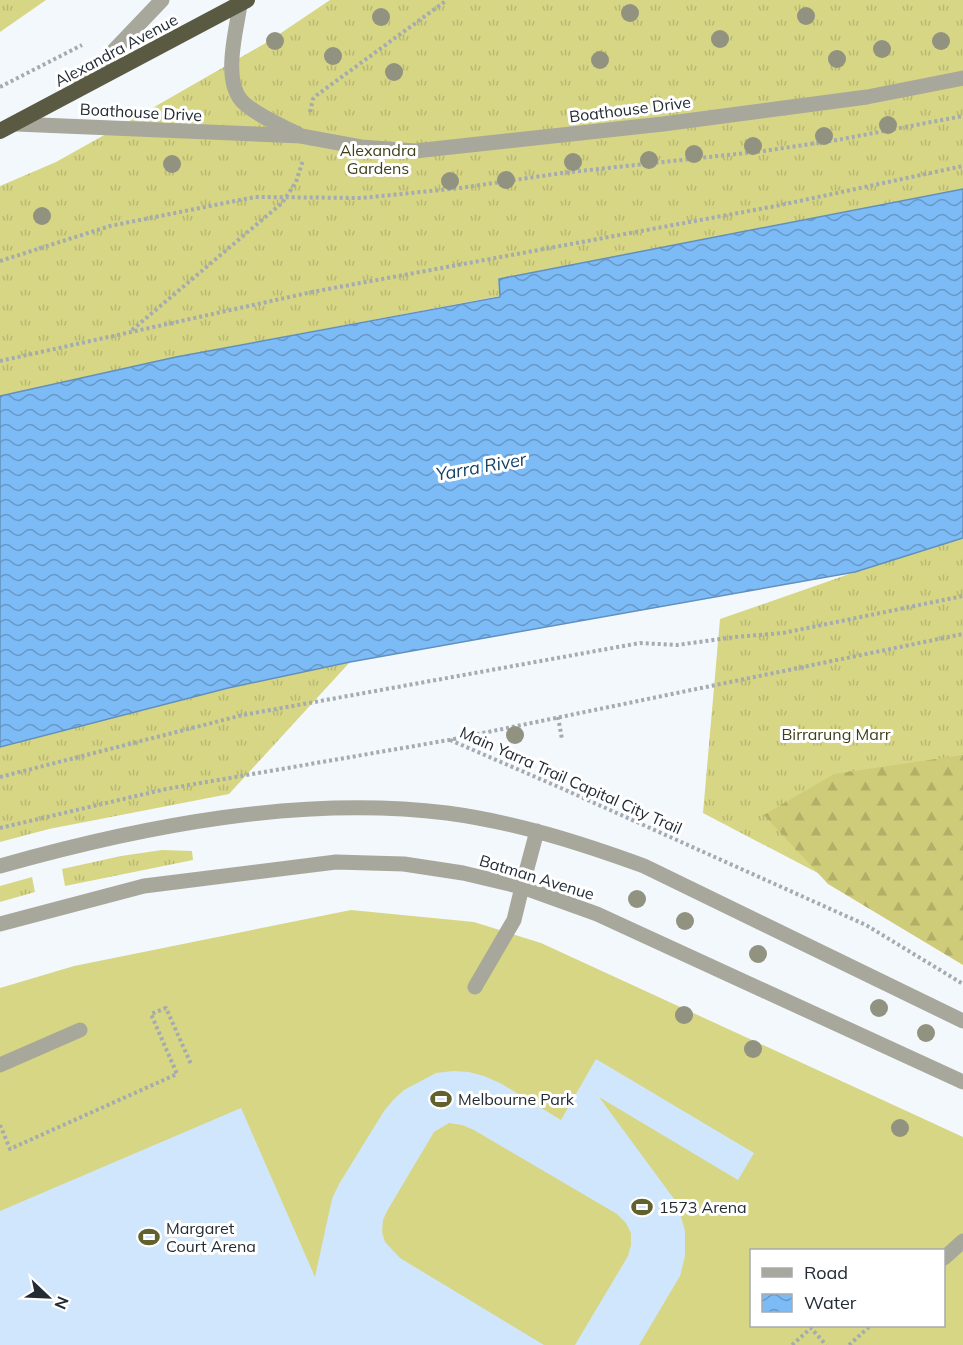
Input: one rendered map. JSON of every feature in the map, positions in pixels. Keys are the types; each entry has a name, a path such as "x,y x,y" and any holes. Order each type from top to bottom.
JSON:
{"highway":[{"name":"Alexandra Avenue","path":"0,131 244,2"}],"street":[{"path":"73,93 162,0"},
{"name":"Boathouse Drive","path":"244,2 232,65 235,91 242,102 250,108 304,136"},
{"name":"Boathouse Drive","path":"16,124 304,136 361,147 415,152 663,124 867,97 963,78"},
{"path":"0,866 56,850 181,825 310,809 382,807 449,813 537,831 589,846 644,866 963,1021"},
{"path":"475,987 514,920 537,831"},
{"name":"Batman Avenue","path":"0,924 144,886 336,862 404,864 463,873 522,887 597,914 963,1082"},
{"path":"0,1065 80,1030"},
{"path":"945,1257 963,1241"}],"path":[{"path":"131,331 265,219 287,196 300,174 304,136 311,106 317,95 447,0"},
{"path":"0,261 110,226 255,197 362,198 460,188 562,173 774,150 963,116"},
{"path":"0,362 312,292 776,206 963,166"},
{"path":"0,777 243,715 640,643 677,645 783,633 963,596"},
{"path":"449,740 963,634"},
{"path":"558,717 562,739"},
{"name":"Main Yarra Trail Capital City Trail","path":"0,828 166,789 449,740 866,925 963,984"},
{"path":"0,1125 10,1149 177,1074 151,1014 166,1008 191,1064"},
{"path":"849,1345 869,1327"},
{"path":"792,1345 811,1328 826,1345"}],"green space":[{"path":"0,0 46,0 0,32"},
{"name":"Alexandra Gardens","path":"330,0 963,0 963,189 499,280 500,296 176,357 0,396 0,186 56,162 149,110 269,41"},
{"name":"Birrarung Marr","path":"963,538 963,949 703,813 720,619 855,572"},
{"path":"350,662 229,794 49,829 0,842 0,747 228,688"},
{"path":"963,755 963,965 828,884 764,815 834,774"},
{"path":"162,850 192,851 193,860 65,886 62,869"},
{"path":"32,877 35,892 0,902 0,886"},
{"name":"Melbourne Park","path":"351,910 474,922 541,943 963,1137 963,1345 0,1345 0,988 74,966"}],"water":[{"name":"Yarra River","path":"963,189 963,538 855,572 350,662 228,688 0,747 0,396 176,357 500,297 499,279"}],"building":[{"path":"596,1059 754,1153 738,1180 599,1097 677,1203 685,1231 685,1256 680,1276 639,1345 575,1345 628,1256 631,1233 626,1223 617,1214 474,1130 449,1123 434,1132 387,1211 383,1220 382,1232 385,1242 400,1258 544,1345 0,1345 0,1211 241,1108 315,1277 332,1199 339,1184 384,1111 404,1090 436,1073 469,1072 500,1083 561,1120"}],"place":[{"name":"Melbourne Park","path":"441,1099"},
{"name":"1573 Arena","path":"642,1207"},
{"name":"Margaret Court Arena","path":"149,1237"}]}
